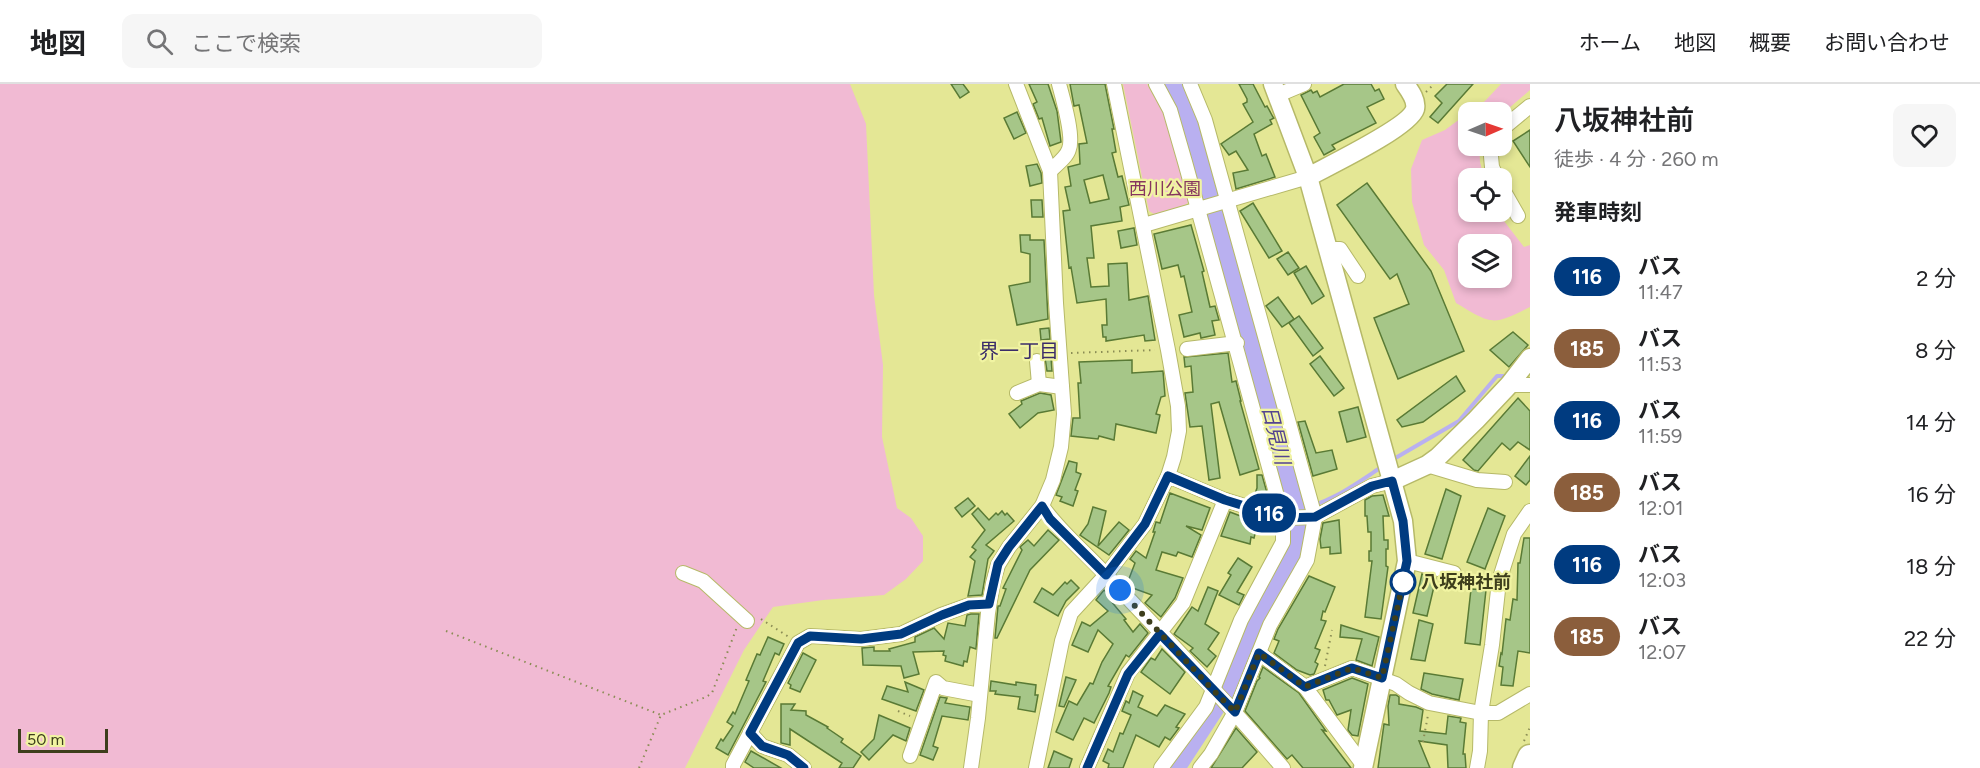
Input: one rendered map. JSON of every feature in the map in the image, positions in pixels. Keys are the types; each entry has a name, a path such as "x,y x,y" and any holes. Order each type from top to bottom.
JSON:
{"highway":[{"path":"1525,768 1530,758"}],"street":[{"path":"970,768 989,604 998,564 1042,506 1053,480 1061,447 1064,414 1050,171 1016,84"},
{"path":"1050,171 1069,151 1066,113 1059,84"},
{"path":"1036,768 1062,641 1071,613 1106,575 1145,524 1168,476 1179,431 1178,406 1168,350 1114,84"},
{"path":"1156,84 1170,110 1284,518 1283,542 1241,620 1206,707 1161,768"},
{"path":"1190,84 1205,120 1314,515 1307,560 1270,625 1235,712 1211,754 1200,768"},
{"path":"1304,84 1276,90 1308,177 1329,249 1403,521 1407,561 1364,767"},
{"path":"1144,225 1308,177 1388,134 1408,119 1414,111 1415,102 1405,84"},
{"path":"1512,121 1530,106"},
{"path":"1512,206 1518,216"},
{"path":"1329,249 1340,249 1358,276"},
{"path":"1187,349 1237,344"},
{"path":"1037,361 1039,384"},
{"path":"1427,465 1476,420 1528,364"},
{"path":"1017,393 1039,384 1062,387"},
{"path":"1509,384 1530,385"},
{"path":"1168,476 1225,500 1284,518 1314,515 1372,486 1389,469 1427,465 1477,480 1505,482"},
{"path":"1087,768 1128,674 1183,603 1225,500"},
{"path":"1042,506 1050,519 1235,712 1283,768"},
{"path":"1477,768 1481,712 1492,645 1499,580 1514,534 1530,511"},
{"path":"1407,561 1454,573"},
{"path":"683,573 703,581 747,621"},
{"path":"733,768 798,643 810,636 861,639 901,634 969,605 989,604"},
{"path":"1259,653 1305,687 1364,767"},
{"path":"1305,687 1352,668 1396,684 1430,703 1481,712 1498,713 1530,694"},
{"path":"910,756 936,682 943,688 980,695"},
{"path":"750,733 762,746 788,755 804,768"}],"path":[{"path":"1059,353 1168,350"},
{"path":"1454,573 1499,580"},
{"path":"446,631 661,715 712,693 735,630 753,617 759,618 798,643"},
{"path":"1322,680 1332,630"},
{"path":"1423,742 1430,703"},
{"path":"639,768 661,715"}],"green space":[{"path":"0,84 850,84 866,124 874,295 883,365 882,437 897,508 911,518 923,536 923,561 906,579 884,595 773,607 744,650 685,768 0,768"},
{"name":"西川公園","path":"1123,84 1147,84 1165,115 1190,201 1185,205 1154,214 1149,211"},
{"path":"1501,84 1530,84 1530,90 1512,105 1512,102 1485,101"},
{"path":"1458,120 1458,156 1480,156 1482,168 1458,168 1458,222 1505,222 1524,247 1530,245 1530,307 1500,320 1493,320 1478,316 1456,303 1444,270 1424,245 1412,202 1411,169 1422,140 1445,130"}],"building":[{"path":"951,84 963,84 969,92 960,98"},
{"path":"1029,84 1048,84 1057,111 1061,142 1050,146 1042,118 1039,119 1033,104 1037,102"},
{"path":"1070,84 1105,84 1114,129 1112,129 1116,152 1112,153 1118,177 1122,176 1129,205 1120,207 1122,221 1091,226 1094,258 1087,258 1091,287 1109,286 1108,264 1127,263 1129,300 1148,296 1155,340 1145,341 1144,335 1106,341 1106,337 1103,337 1102,325 1107,325 1106,299 1077,303 1071,267 1069,268 1063,211 1070,210 1065,187 1071,186 1068,167 1080,164 1079,144 1087,143 1079,105 1074,106","holes":["1103,175 1109,199 1090,203 1084,180"]},
{"path":"1239,84 1253,84 1265,107 1267,106 1274,118 1270,120 1272,124 1254,134 1262,156 1266,154 1275,177 1236,189 1233,173 1248,170 1236,151 1229,155 1221,144 1253,122 1243,104 1247,102 1247,99"},
{"path":"1344,84 1371,84 1375,91 1379,89 1384,99 1367,107 1376,123 1332,145 1335,149 1324,155 1314,137 1320,133 1301,95 1311,90 1313,93 1317,91 1320,97"},
{"path":"1447,84 1473,84 1438,123 1430,117 1442,103 1435,96"},
{"path":"1017,112 1026,133 1014,139 1004,118"},
{"path":"1530,130 1530,167 1513,141"},
{"path":"1037,164 1042,183 1030,186 1026,166"},
{"path":"1367,183 1431,271 1464,351 1398,379 1374,318 1409,304 1397,274 1390,279 1337,205"},
{"path":"1031,200 1042,200 1043,217 1032,217"},
{"path":"1253,203 1282,251 1269,258 1240,211"},
{"path":"1191,225 1204,271 1202,272 1210,307 1215,306 1219,320 1212,321 1215,335 1201,338 1200,333 1184,337 1179,315 1192,312 1184,276 1181,277 1178,265 1162,269 1154,234"},
{"path":"1134,228 1137,245 1121,248 1118,231"},
{"path":"1020,235 1030,235 1030,240 1044,240 1048,319 1017,325 1009,286 1030,282 1030,254 1021,252"},
{"path":"1288,252 1299,268 1288,275 1277,259"},
{"path":"1306,266 1324,296 1312,304 1294,273"},
{"path":"1278,297 1294,319 1282,327 1266,306"},
{"path":"1299,316 1323,348 1313,356 1289,323"},
{"path":"1049,328 1050,339 1041,340 1040,329"},
{"path":"1513,332 1528,345 1509,367 1490,350"},
{"path":"1228,353 1232,382 1236,381 1259,469 1240,475 1219,402 1211,404 1220,478 1209,480 1202,426 1190,427 1185,393 1193,392 1191,366 1185,367 1184,357"},
{"path":"1320,356 1344,388 1334,396 1310,364"},
{"path":"1045,358 1051,358 1052,371 1047,371"},
{"path":"1132,360 1132,373 1163,371 1165,396 1161,397 1156,414 1160,415 1156,433 1116,424 1114,440 1099,436 1098,439 1071,436 1073,418 1080,418 1079,362"},
{"path":"1456,376 1465,391 1423,422 1402,427 1397,420"},
{"path":"1040,393 1051,395 1054,410 1038,413 1020,428 1009,414 1022,404 1021,401"},
{"path":"1518,398 1530,411 1530,450 1518,442 1510,450 1502,443 1478,471 1474,470 1463,460"},
{"path":"1358,407 1366,437 1347,442 1339,412"},
{"path":"1305,421 1316,453 1332,450 1337,469 1313,476 1298,422"},
{"path":"1530,456 1530,480 1526,485 1515,476"},
{"path":"1069,461 1077,463 1076,472 1081,474 1075,490 1078,491 1073,506 1060,501 1062,497 1056,495"},
{"path":"1257,475 1262,475 1268,504 1253,499 1257,488"},
{"path":"1446,489 1461,496 1442,559 1425,554"},
{"path":"1170,493 1210,508 1202,530 1186,526 1201,535 1192,557 1178,552 1176,556 1162,552 1156,570 1183,578 1175,598 1161,617 1145,603 1152,595 1127,584 1135,563 1130,559 1136,551 1146,558 1156,522 1160,523"},
{"path":"1383,495 1389,516 1383,516 1384,540 1388,540 1386,566 1388,567 1381,619 1365,617 1372,561 1369,561 1371,532 1368,532 1367,516 1365,516 1365,500 1372,496"},
{"path":"968,498 975,506 962,517 955,508"},
{"path":"1093,507 1106,511 1098,546 1119,522 1129,530 1109,555 1080,535 1088,524"},
{"path":"978,508 989,520 1002,511 1014,521 986,545 994,551 988,559 982,595 968,596 975,561 970,557 976,550 972,547 985,530 972,514"},
{"path":"1488,508 1505,516 1485,569 1467,562"},
{"path":"1230,512 1257,526 1250,544 1221,536"},
{"path":"1339,520 1341,553 1330,554 1330,547 1321,548 1323,523"},
{"path":"1048,530 1059,540 1030,570 995,638 998,606 1000,606 1006,589 1003,588 1022,550 1020,547 1028,540 1034,546"},
{"path":"1524,538 1530,538 1530,653 1518,651 1513,686 1501,685 1503,667 1499,666 1506,619 1510,620 1513,599 1517,600 1518,563 1520,563"},
{"path":"1238,558 1252,567 1237,592 1244,595 1239,605 1219,595 1231,575 1228,573"},
{"path":"1422,574 1436,578 1427,616 1413,613"},
{"path":"1309,576 1335,587 1325,612 1323,611 1321,620 1326,621 1315,648 1320,650 1315,662 1318,664 1314,674 1310,675 1297,670 1274,653 1279,641 1274,639 1278,629"},
{"path":"1071,580 1079,588 1066,601 1058,616 1034,602 1042,588 1053,595 1065,582 1067,584"},
{"path":"1208,587 1218,591 1205,624 1219,633 1208,649 1216,656 1207,667 1190,651 1193,648 1174,634 1192,607 1198,611"},
{"path":"1471,589 1486,590 1480,645 1465,643"},
{"path":"1104,590 1112,597 1110,600 1126,619 1124,620 1133,632 1140,624 1148,633 1129,657 1126,655 1108,686 1111,687 1109,693 1094,723 1084,718 1073,740 1056,732 1069,701 1077,705 1090,683 1093,684 1113,644 1098,630 1088,652 1072,645 1082,622 1090,626 1108,611 1096,600"},
{"path":"979,614 976,649 970,647 967,662 964,661 963,666 945,661 944,651 913,652 919,674 904,678 901,666 863,665 862,648 874,647 874,651 890,651 889,649 915,642 915,637 934,628 944,639 948,623 965,626 967,615"},
{"path":"1419,620 1433,624 1425,661 1411,659"},
{"path":"1341,625 1379,637 1372,666 1356,660 1362,639 1340,637"},
{"path":"768,637 784,644 779,655 775,653 763,681 766,682 728,755 716,748 733,726 727,722 733,712 735,714 757,654 760,655"},
{"path":"1162,649 1185,672 1170,694 1141,672 1151,658 1155,660"},
{"path":"803,653 816,660 800,692 790,688 791,685 788,683"},
{"path":"1263,667 1299,693 1326,731 1322,730 1351,768 1303,768 1292,755 1287,759 1245,711"},
{"path":"1424,673 1463,679 1459,700 1421,689"},
{"path":"1066,677 1076,680 1064,707 1059,706"},
{"path":"1352,678 1368,684 1358,736 1352,735 1348,730 1351,710 1337,715 1329,700 1326,700 1323,690"},
{"path":"991,681 1036,685 1035,695 1038,695 1035,712 1018,709 1020,697 995,694 996,691 990,691"},
{"path":"905,682 924,690 916,711 882,699 887,686 908,692"},
{"path":"1133,691 1143,696 1138,707 1157,716 1165,705 1185,714 1170,740 1165,737 1159,747 1136,735 1123,768 1108,768 1109,764 1103,761 1108,749 1113,752 1120,733 1123,734 1131,715 1122,711 1126,701 1129,703"},
{"path":"1390,695 1399,697 1399,704 1423,710 1420,731 1446,734 1448,716 1461,718 1460,722 1466,723 1463,754 1465,754 1466,768 1448,768 1447,745 1419,741 1430,768 1378,768 1384,724 1389,725"},
{"path":"940,697 947,698 945,703 970,707 968,720 942,716 933,746 938,748 933,760 920,755"},
{"path":"781,704 795,704 791,710 806,711 806,715 828,727 843,739 841,742 861,756 853,768 839,768 842,763 790,729 790,745 781,743"},
{"path":"879,715 910,728 906,741 893,735 869,760 861,752 874,739"},
{"path":"1236,728 1257,752 1242,768 1211,768"},
{"path":"751,751 781,768 754,768 745,762"},
{"path":"1054,751 1072,759 1069,768 1048,768"}],"waterway":[{"name":"日見川","path":"1172,84 1190,125 1241,298 1260,380 1297,509 1293,548 1275,588 1223,693 1174,768"},
{"path":"1392,460 1459,421 1497,376 1506,376"},
{"path":"1297,509 1331,498 1383,466"}],"bus line":[{"name":"116","path":"804,768 788,755 762,746 750,733 798,643 810,636 861,639 901,634 969,605 989,604 998,564 1042,506 1050,519 1106,575 1145,524 1168,476 1225,500 1284,518 1315,517 1372,486 1392,481 1403,521 1407,561 1382,678 1352,668 1305,687 1259,653 1235,712 1160,634 1128,674 1087,768"}],"place":[{"name":"八坂神社前","path":"1403,582"}],"district":[{"name":"界一丁目","path":"1019,351"}],"route":[{"path":"1120,590 1235,712 1259,653 1305,687 1352,668 1382,678 1403,582"}]}
